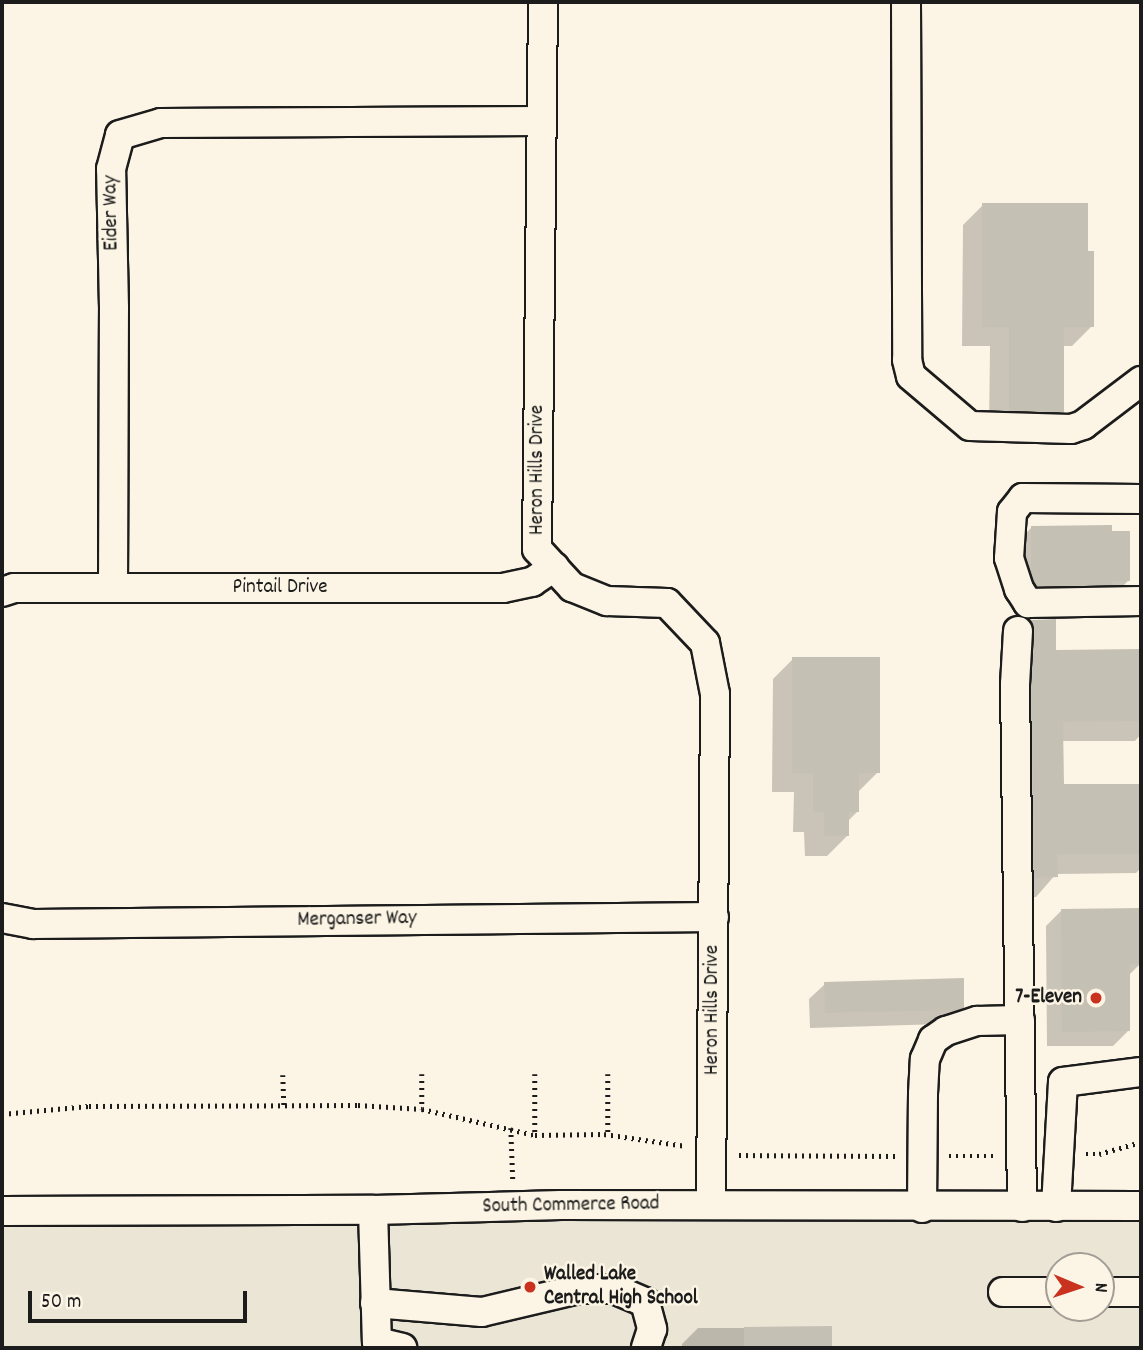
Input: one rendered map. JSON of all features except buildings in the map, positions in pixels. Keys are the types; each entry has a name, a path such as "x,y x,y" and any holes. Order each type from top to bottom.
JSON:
{"street":[{"name":"Heron Hills Drive","path":"543,2 537,549 572,587 607,601 667,603 705,643 715,694 711,1205"},
{"path":"906,2 907,360 911,376 970,426 1071,429 1083,425 1141,381"},
{"name":"Eider Way","path":"113,588 114,308 111,169 120,135 161,123 540,121"},
{"path":"1141,499 1023,498 1012,512 1009,558 1019,589 1028,603 1141,601"},
{"name":"Pintail Drive","path":"2,592 14,588 503,589 532,582 554,567"},
{"path":"1018,631 1015,684 1022,1207"},
{"name":"Merganser Way","path":"2,918 33,924 714,917"},
{"path":"922,1208 925,1059 933,1040 946,1031 977,1021 1020,1020"},
{"path":"1056,1207 1063,1082 1141,1072"},
{"name":"South Commerce Road","path":"2,1211 373,1210 711,1205 922,1208 1141,1206"},
{"path":"373,1210 375,1303 385,1346"},
{"path":"375,1303 482,1312 579,1289 614,1289 645,1302 652,1329 646,1348"},
{"path":"1003,1292 1045,1292"},
{"path":"1115,1292 1141,1292"}],"path":[{"path":"422,1074 422,1110"},
{"path":"535,1074 535,1135"},
{"path":"608,1074 608,1135"},
{"path":"283,1075 284,1105"},
{"path":"2,1114 89,1106 358,1105 422,1110 535,1135 608,1135 712,1151"},
{"path":"511,1128 513,1206"}],"shaded area":[{"name":"Walled Lake Central High School","path":"2,1199 1141,1199 1141,1348 2,1348"}],"place":[{"name":"7-Eleven","path":"1096,998"},
{"name":"Walled Lake Central High School","path":"530,1287"}]}
